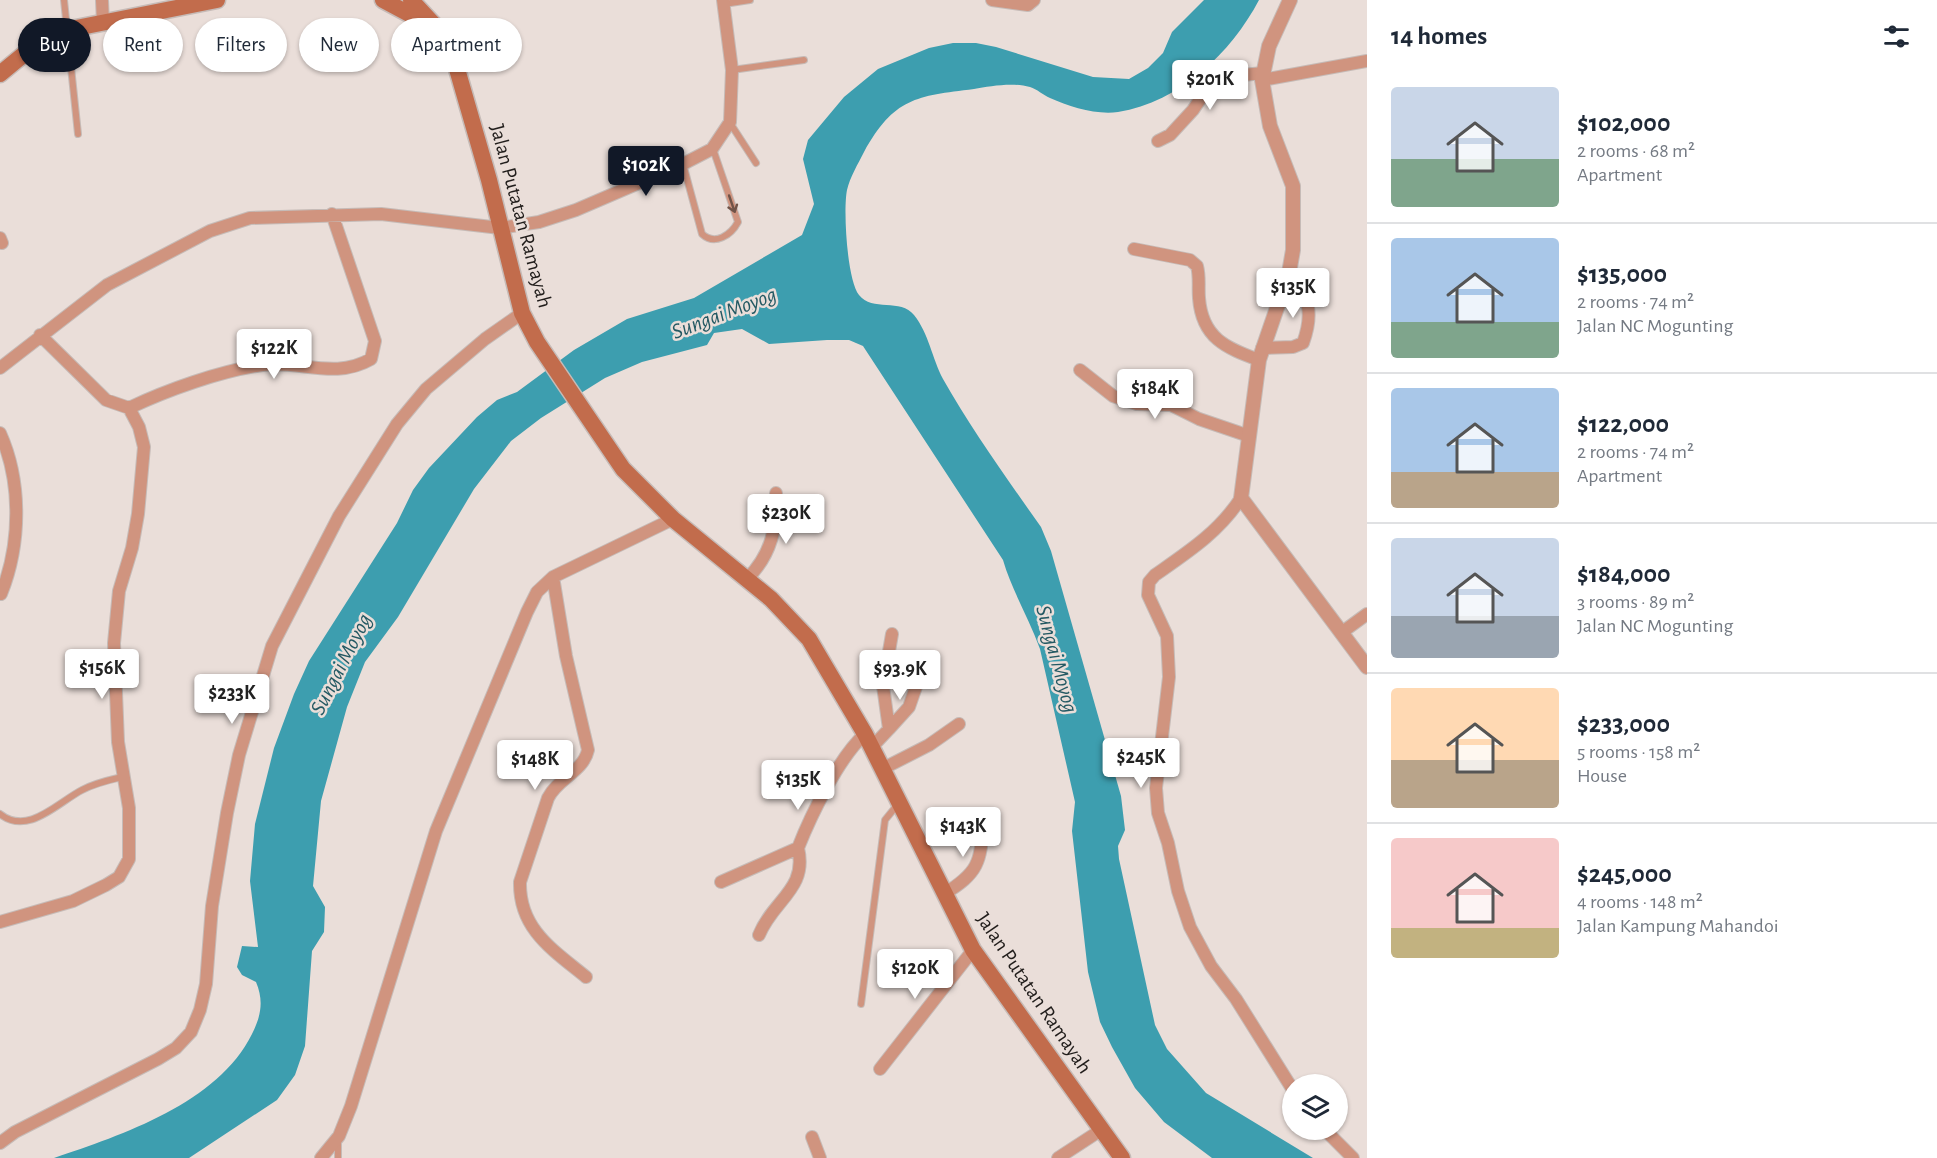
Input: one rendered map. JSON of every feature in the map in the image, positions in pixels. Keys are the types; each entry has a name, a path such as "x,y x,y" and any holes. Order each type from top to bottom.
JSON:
{"main road":[{"path":"129,18 217,0"},
{"path":"383,0 417,18"},
{"name":"Jalan Putatan Ramayah","path":"411,0 428,18"},
{"path":"0,74 18,58"},
{"name":"Jalan Putatan Ramayah","path":"458,72 522,313 537,342 623,469 673,519 747,579 809,639 869,741 973,950 1122,1158"}],"street":[{"path":"102,0 104,18"},
{"path":"992,0 1028,5 1034,0"},
{"path":"1283,1074 1236,999 1211,966 1191,927 1178,891 1168,843 1158,813 1157,767 1163,745 1169,677 1167,636 1148,595 1149,582 1155,575 1207,538 1229,516 1241,498 1261,354 1289,273 1293,250 1293,186 1270,126 1263,76 1269,46 1290,0"},
{"path":"0,368 107,285 210,231 250,218 381,214 500,228 539,222 576,210 683,164 712,149 730,122 732,70 724,2"},
{"path":"1158,141 1170,135 1193,110 1209,86 1233,76 1263,76 1367,61"},
{"path":"129,408 164,393 235,371 263,365 329,370 361,365 371,359 375,340 332,214"},
{"path":"1134,249 1190,260 1197,266 1199,298 1206,327 1232,350 1261,354 1293,348 1303,343 1309,303 1302,287 1289,273"},
{"path":"0,1143 54,1111 158,1059 176,1048 190,1032 200,1010 206,984 216,872 238,755 272,646 339,516 397,424 426,389 485,339 522,313"},
{"path":"0,922 73,901 119,877 129,859 129,808 122,777 114,643 119,591 132,548 138,514 144,447 140,427 129,408 106,400 40,335"},
{"path":"1080,370 1113,396 1137,404 1171,405 1199,419 1250,436"},
{"path":"0,433 12,461 16,488 8,578 1,594"},
{"path":"747,579 760,566 770,546 777,522 776,493"},
{"path":"1241,498 1367,667"},
{"path":"321,1158 339,1136 362,1073 373,1029 448,801 526,612 537,592 553,577 673,519"},
{"path":"553,577 566,656 588,750 579,768 553,788 548,798 520,882 519,895 527,921 537,937 586,977"},
{"path":"1341,633 1367,614"},
{"path":"889,729 883,686 892,634"},
{"path":"759,935 763,925 800,877 801,859 798,848 806,828 852,746 869,741 889,729 909,707 917,684"},
{"path":"882,769 930,745 959,724"},
{"path":"944,894 974,873 982,852 983,823"},
{"path":"721,882 798,848"},
{"path":"880,1068 973,950"},
{"path":"1058,1158 1101,1130"},
{"path":"812,1137 820,1158"},
{"path":"1336,1140 1353,1158"}],"lane":[{"path":"64,0 65,18"},
{"path":"724,2 750,0"},
{"path":"732,70 804,60"},
{"path":"71,72 78,134"},
{"path":"730,122 756,163"},
{"path":"683,164 702,234 708,240 714,240 732,233 738,222 712,149"},
{"path":"0,814 9,820 28,821 83,789 122,777"},
{"path":"861,1004 885,820 899,803"},
{"path":"338,1158 339,1136"}],"water":[{"name":"Sungai Moyog","path":"1204,0 1259,0 1234,38 1201,72 1162,98 1141,106 1110,113 1092,111 1047,97 1030,87 1009,85 937,94 909,103 897,110 875,134 850,180 846,200 849,260 859,295 871,303 902,307 914,315 919,322 943,379 978,436 1041,527 1051,551 1121,796 1125,830 1118,846 1119,859 1155,1025 1167,1049 1206,1093 1313,1158 1212,1158 1164,1122 1135,1088 1100,1022 1088,972 1072,831 1075,802 1040,649 1003,560 863,346 849,340 769,344 742,329 714,333 707,345 642,362 605,378 541,418 511,441 474,489 398,617 365,662 347,707 321,801 313,886 325,907 324,932 312,951 305,1046 295,1075 277,1100 189,1158 54,1158 138,1127 192,1097 216,1079 237,1058 252,1034 258,1021 260,996 256,982 242,975 237,967 242,946 258,947 250,881 255,824 274,748 309,661 397,523 413,490 429,468 477,417 497,400 517,392 574,350 627,319 694,298 802,235 814,204 803,159 808,140 844,97 878,69 929,48 953,43 976,43 1093,77 1129,79 1148,68 1163,53 1172,32"}]}
